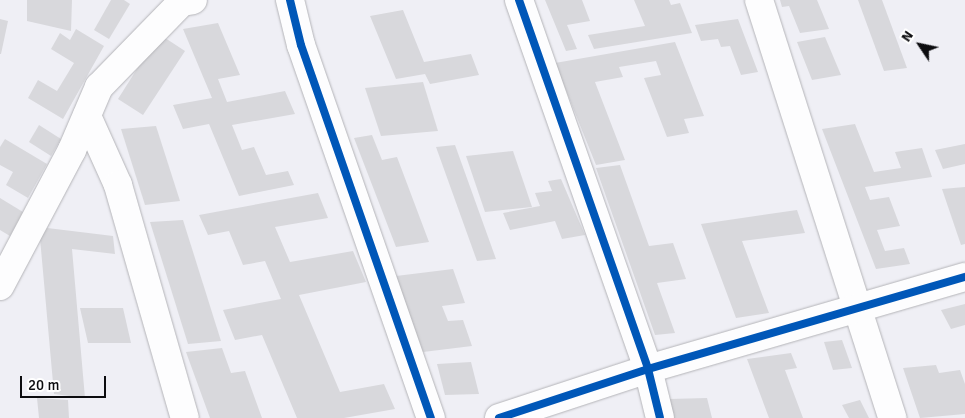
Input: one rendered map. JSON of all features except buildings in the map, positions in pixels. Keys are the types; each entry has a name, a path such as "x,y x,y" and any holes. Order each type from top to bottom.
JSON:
{"street":[{"path":"290,0 301,45 431,418"},
{"path":"519,0 648,368 660,418"},
{"path":"759,0 804,132 856,310 892,418"},
{"path":"0,286 87,116 99,87 186,1"},
{"path":"87,116 118,186 185,418"},
{"path":"499,418 648,368 856,310 965,277"}],"cycle path":[{"path":"290,0 301,45 431,418"},
{"path":"519,0 648,369 660,418"},
{"path":"499,418 648,369 965,277"}]}
